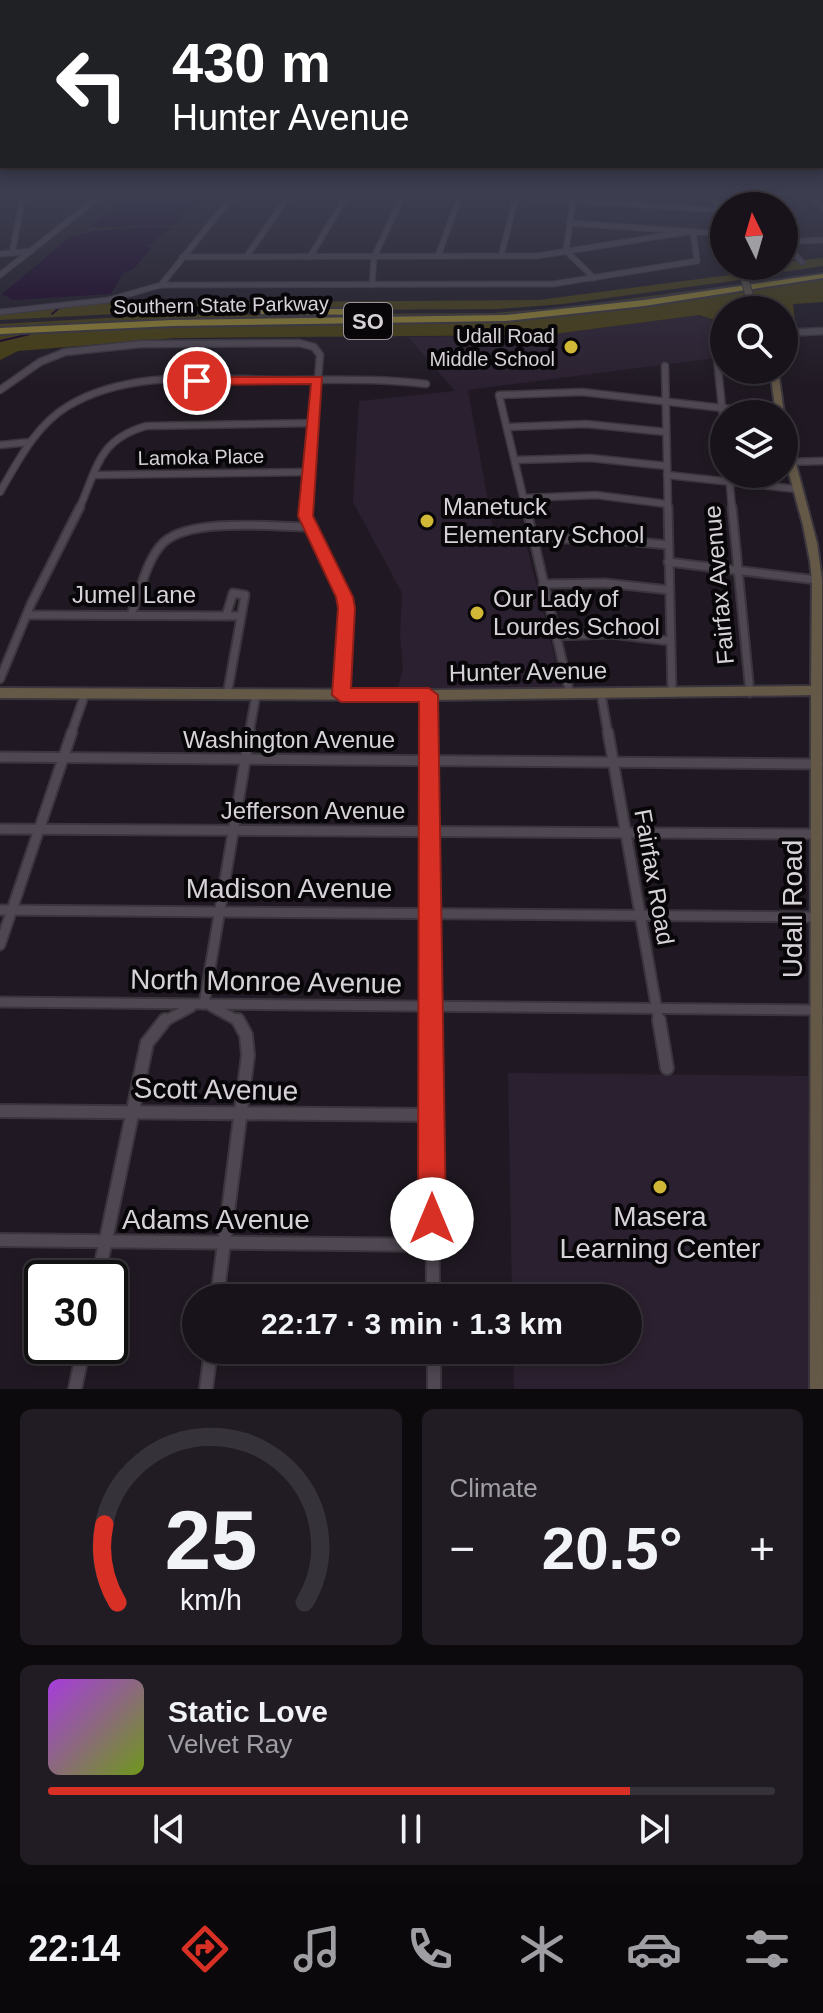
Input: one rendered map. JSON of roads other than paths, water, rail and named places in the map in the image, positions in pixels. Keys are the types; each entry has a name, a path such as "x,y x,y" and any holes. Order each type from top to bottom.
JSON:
{"highway":[{"name":"Southern State Parkway","path":"0,322 204,312 523,309 622,299 822,271"},
{"name":"Southern State Parkway","path":"0,331 172,323 494,319 629,305 822,271"}],"street":[{"path":"0,275 22,258"},
{"path":"161,285 181,258"},
{"path":"372,285 374,258"},
{"path":"573,258 594,278"},
{"path":"0,312 108,300 161,285 553,284 697,261 697,258"},
{"path":"798,258 802,262"},
{"path":"798,332 823,331"},
{"path":"0,390 51,356 80,349 154,344 299,343 314,347 320,355 306,516 347,608 341,695"},
{"path":"665,366 672,693"},
{"path":"0,492 30,442 50,419 69,406 123,386 161,382 317,380 395,380 426,384"},
{"path":"570,694 499,395 582,392 710,408"},
{"path":"0,679 27,615 113,439 135,428 156,425 313,423"},
{"path":"507,427 586,424 666,432"},
{"path":"0,445 30,442"},
{"path":"515,460 590,458 710,476"},
{"path":"798,462 823,461"},
{"name":"Lamoka Place","path":"94,475 308,472"},
{"name":"Fairfax Avenue","path":"730,488 750,693"},
{"path":"790,488 796,489"},
{"name":"Udall Road","path":"796,489 816,554 820,690 820,1389"},
{"path":"524,498 596,495 667,504"},
{"path":"131,615 159,548 175,534 186,530 309,527"},
{"path":"533,540 599,538 668,545"},
{"path":"668,562 817,580"},
{"path":"543,584 605,583 669,590"},
{"path":"226,616 230,596 237,592 245,595 227,695"},
{"name":"Jumel Lane","path":"27,615 241,616"},
{"path":"556,636 620,634 670,641"},
{"name":"Hunter Avenue","path":"0,693 429,695 820,690"},
{"name":"Fairfax Road","path":"601,693 667,1068"},
{"path":"0,945 6,910 85,694"},
{"path":"204,1004 256,695"},
{"path":"429,695 433,1284"},
{"name":"Washington Avenue","path":"0,757 818,764"},
{"name":"Jefferson Avenue","path":"0,829 818,834"},
{"name":"Madison Avenue","path":"6,910 818,917"},
{"name":"North Monroe Avenue","path":"0,1002 819,1010"},
{"path":"102,1260 147,1043 172,1012 204,1004 234,1014 247,1037 241,1114 219,1284"},
{"name":"Scott Avenue","path":"0,1111 431,1115"},
{"name":"Adams Avenue","path":"0,1240 432,1245"},
{"path":"75,1389 80,1364"},
{"path":"206,1389 209,1364"},
{"path":"434,1364 434,1389"}],"waterway":[{"path":"52,314 59,308"},
{"path":"0,341 30,334"}],"place":[{"name":"Udall Road Middle School","path":"571,347"},
{"name":"Manetuck Elementary School","path":"427,521"},
{"name":"Our Lady of Lourdes School","path":"477,613"},
{"name":"Masera Learning Center","path":"660,1187"}]}
